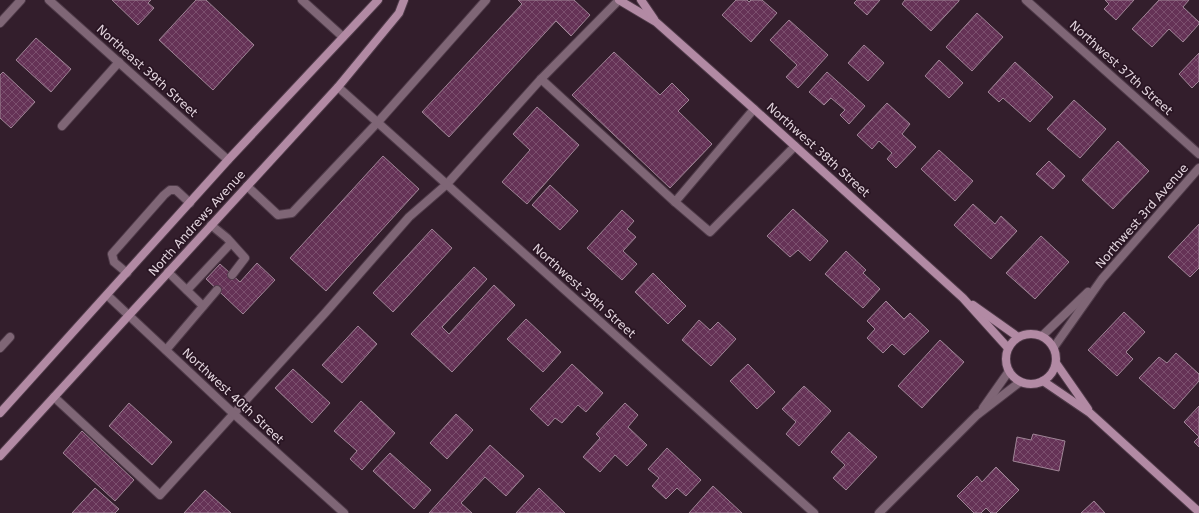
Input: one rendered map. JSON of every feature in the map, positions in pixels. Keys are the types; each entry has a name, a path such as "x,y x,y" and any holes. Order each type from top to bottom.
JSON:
{"main road":[{"name":"North Andrews Avenue","path":"0,413 228,160 378,0"},
{"name":"North Andrews Avenue","path":"0,456 338,87 399,14 404,0"},
{"name":"Northwest 38th Street","path":"619,0 656,22 754,109 963,298 1008,348"},
{"name":"Northwest 38th Street","path":"641,0 656,22"},
{"name":"Northwest 38th Street","path":"963,298 1018,337"},
{"path":"1034,333 1042,336 1049,340 1054,347 1056,363 1054,371 1043,382 1031,384 1020,382 1009,371 1006,364 1008,348 1018,337 1026,334 1034,333"},
{"path":"1056,363 1090,413"},
{"path":"1043,382 1090,413 1199,512"}],"street":[{"path":"0,22 21,0"},
{"name":"Northeast 39th Street","path":"49,0 228,160"},
{"path":"302,0 343,37"},
{"path":"247,186 278,215 292,213 378,122 486,0"},
{"path":"54,397 160,495 409,218 447,184 541,79 619,0"},
{"name":"Northwest 37th Street","path":"1026,0 1199,154"},
{"path":"62,126 120,62"},
{"path":"541,79 675,202 710,232 795,146"},
{"name":"Northwest 39th Street","path":"338,87 814,513"},
{"path":"675,202 754,109"},
{"name":"Northwest 3rd Avenue","path":"1042,336 1102,279 1199,168"},
{"path":"127,273 114,262 112,254 164,194 170,190 176,190 190,203"},
{"path":"211,225 245,258 232,275"},
{"path":"187,290 231,243"},
{"path":"168,272 203,306"},
{"name":"Northwest 3rd Avenue","path":"1054,347 1102,279"},
{"path":"166,350 217,290"},
{"name":"Northwest 40th Street","path":"107,295 234,414 344,513"},
{"path":"0,348 10,338"},
{"path":"978,415 1009,371"},
{"path":"879,513 978,415 1020,382"}],"building":[{"path":"112,0 151,0 148,3 154,8 138,25"},
{"path":"196,0 206,0 254,45 213,90 159,40"},
{"path":"518,0 574,0 590,15 571,36 556,21 449,137 422,112 522,4"},
{"path":"736,0 747,0 749,2 751,0 762,0 777,13 751,42 722,15"},
{"path":"857,0 880,0 867,15 854,3"},
{"path":"905,0 959,1 931,31 902,4"},
{"path":"1105,0 1134,0 1116,20 1104,9 1109,4"},
{"path":"1159,0 1189,0 1183,7 1199,22 1199,24 1183,42 1169,29 1152,47 1132,29"},
{"path":"977,13 1003,37 972,71 946,47"},
{"path":"789,20 828,55 798,88 786,77 797,65 770,40"},
{"path":"36,38 71,69 51,92 16,60"},
{"path":"864,45 884,63 868,81 848,63"},
{"path":"614,52 660,95 672,83 689,100 678,111 712,144 670,188 572,95"},
{"path":"1199,53 1199,81 1192,88 1179,74"},
{"path":"939,60 963,83 949,98 925,76"},
{"path":"1015,62 1053,97 1030,122 1003,98 999,102 988,92"},
{"path":"3,72 35,102 11,128 0,118 0,75"},
{"path":"827,72 865,106 849,124 840,115 845,110 831,98 824,105 809,92"},
{"path":"1074,100 1106,129 1080,158 1047,129"},
{"path":"887,103 910,124 902,134 916,147 896,168 887,159 892,153 879,141 872,149 857,135"},
{"path":"537,107 579,145 527,204 502,182 530,150 513,134"},
{"path":"1118,141 1149,171 1113,209 1082,180"},
{"path":"939,150 973,181 955,201 921,169"},
{"path":"383,156 419,189 326,291 290,258"},
{"path":"1049,161 1065,176 1053,189 1036,174"},
{"path":"550,185 578,211 560,230 532,205"},
{"path":"973,204 995,224 1001,216 1017,231 991,259 954,225"},
{"path":"793,209 828,241 810,261 798,250 790,257 767,236"},
{"path":"622,210 634,221 627,229 636,237 623,251 637,264 622,280 587,248"},
{"path":"1199,224 1199,268 1190,277 1168,257"},
{"path":"432,229 452,248 393,312 373,293"},
{"path":"1041,236 1069,262 1035,299 1006,273"},
{"path":"846,251 866,270 863,273 880,289 863,308 825,274"},
{"path":"257,263 275,280 243,314 206,279 220,264 240,282"},
{"path":"474,267 487,279 442,327 449,334 494,285 515,305 452,372 411,334"},
{"path":"653,273 686,306 668,324 635,292"},
{"path":"886,301 904,319 910,313 929,331 904,355 892,344 883,353 867,338 875,329 867,321"},
{"path":"1124,312 1145,332 1126,352 1133,359 1117,376 1088,350"},
{"path":"526,319 561,352 543,372 507,339"},
{"path":"699,320 710,330 718,322 736,339 711,366 682,340"},
{"path":"358,326 377,344 342,383 322,365"},
{"path":"940,340 964,362 922,408 898,386"},
{"path":"1176,353 1199,374 1199,381 1174,409 1139,378 1159,357 1167,363"},
{"path":"572,364 603,393 586,412 578,405 562,423 555,418 548,426 530,409"},
{"path":"748,364 775,392 757,409 730,381"},
{"path":"293,369 330,403 312,423 275,388"},
{"path":"804,386 831,411 799,446 786,434 796,422 782,409"},
{"path":"361,401 395,433 362,470 350,459 357,451 334,431"},
{"path":"129,403 172,442 152,465 109,426"},
{"path":"625,403 638,415 628,427 647,445 627,466 615,455 600,472 583,457 600,438 596,434"},
{"path":"1199,406 1199,437 1184,422"},
{"path":"456,414 473,430 447,459 430,443"},
{"path":"82,431 134,480 115,501 63,453"},
{"path":"849,432 877,457 846,490 833,478 845,465 831,452"},
{"path":"1033,434 1065,441 1059,471 1013,461 1017,437 1031,440"},
{"path":"1199,437 1199,447 1194,442"},
{"path":"490,445 524,476 506,496 485,477 461,503 472,513 429,513"},
{"path":"667,448 701,480 686,496 677,488 666,499 652,486 659,478 648,469"},
{"path":"390,453 431,490 414,509 373,471"},
{"path":"996,467 1019,490 996,513 991,513 986,508 981,513 974,513 957,496 977,476 982,482"},
{"path":"713,486 742,513 689,513"},
{"path":"95,488 119,509 115,513 72,513"},
{"path":"539,488 565,513 516,513"},
{"path":"205,490 231,513 184,513"},
{"path":"1094,501 1105,513 1081,513"}]}
